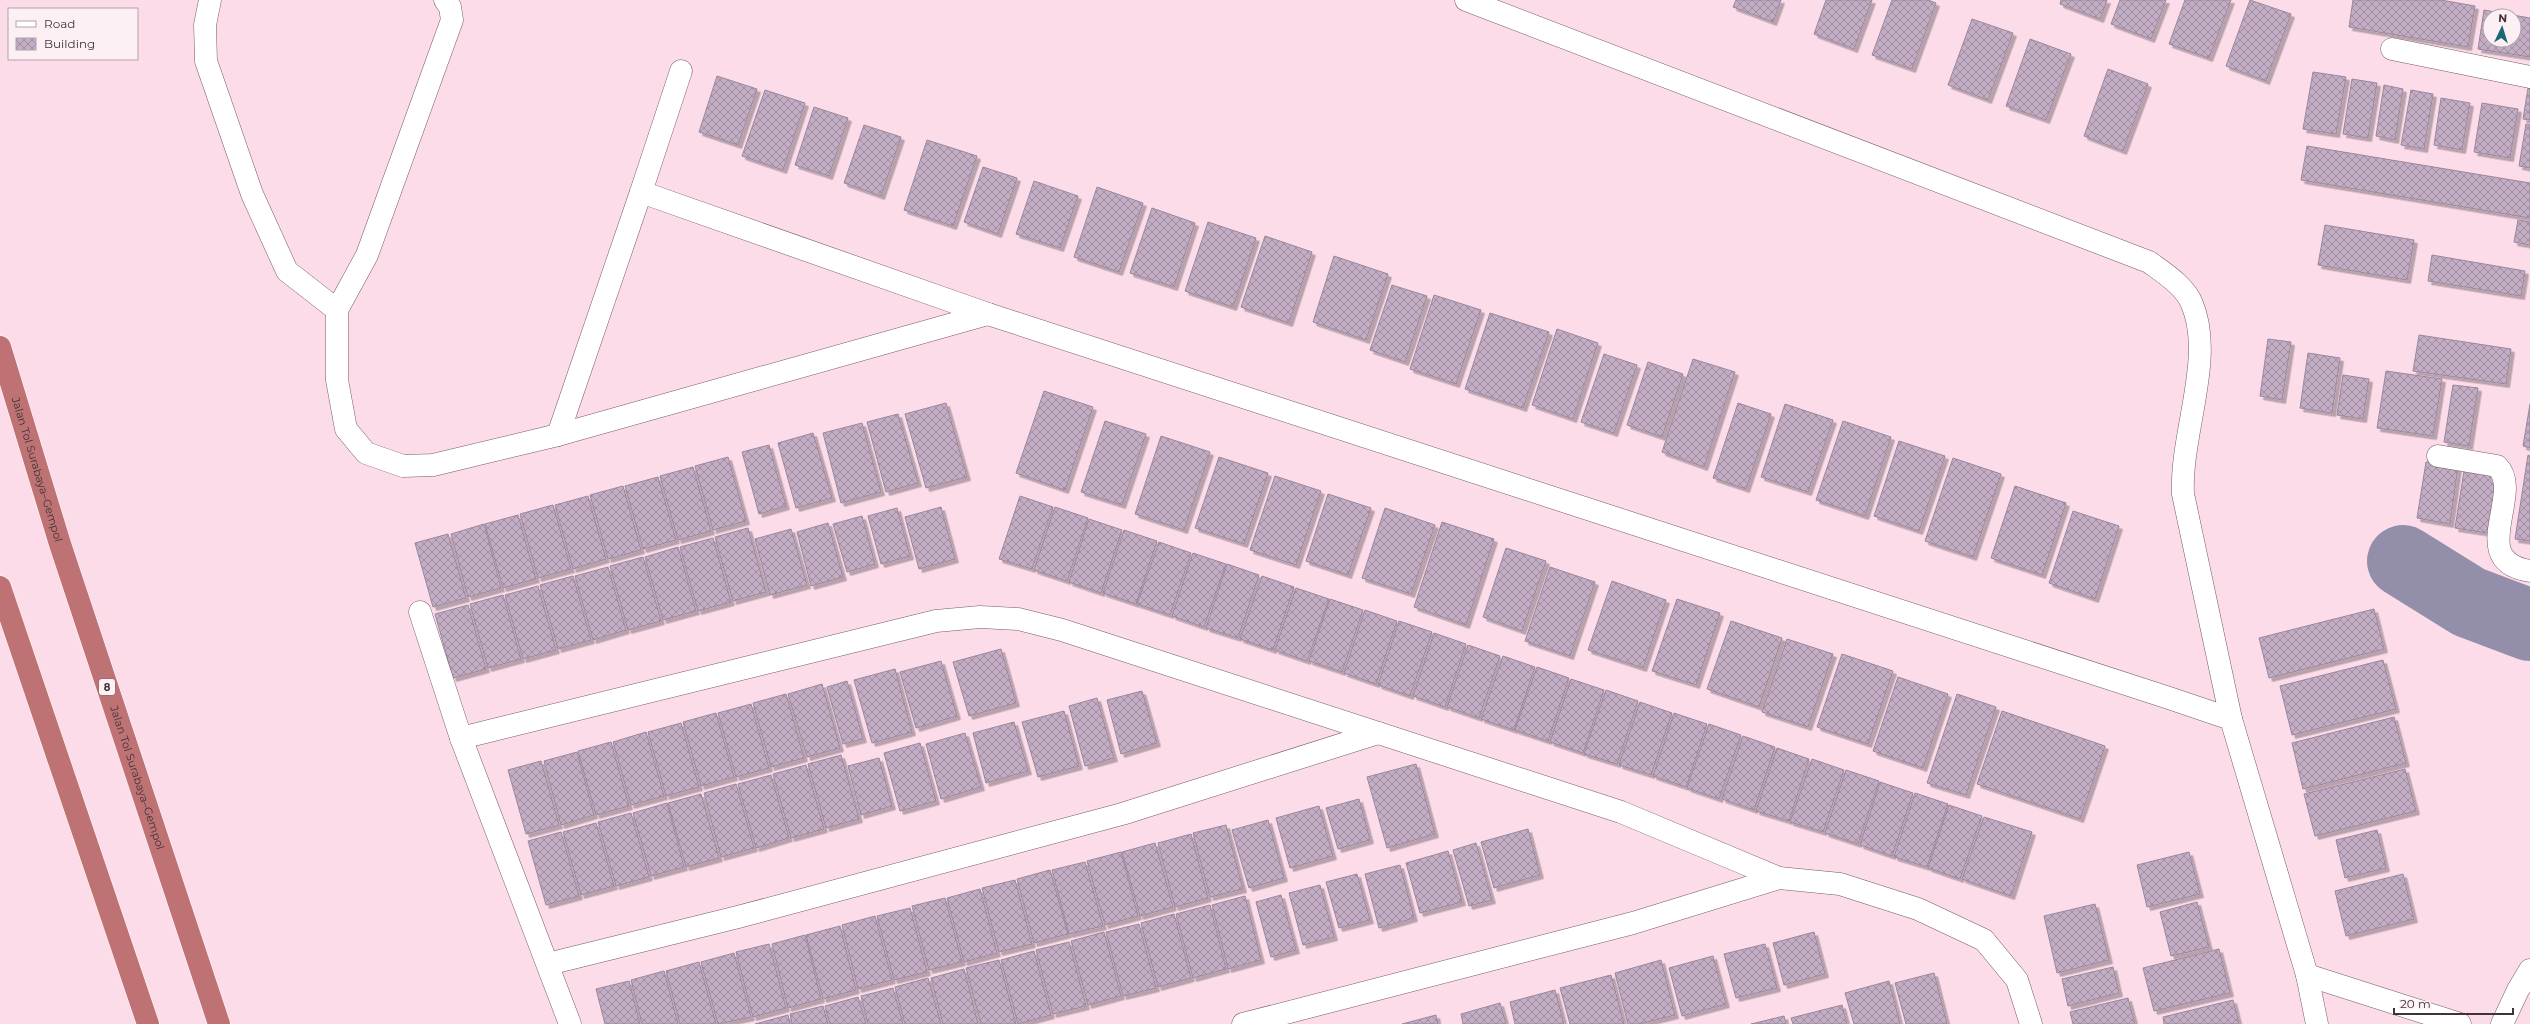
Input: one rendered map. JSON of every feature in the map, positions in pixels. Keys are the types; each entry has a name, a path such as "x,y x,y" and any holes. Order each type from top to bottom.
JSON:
{"highway":[{"name":"Jalan Tol Surabaya–Gempol","path":"0,348 60,544 219,1024"},
{"path":"0,587 148,1024"}],"street":[{"path":"210,0 205,25 206,61 252,194 288,271 337,310"},
{"path":"445,0 450,7 452,20 367,255 337,310 337,380 346,429 366,453 403,466 433,465 558,435 988,314"},
{"path":"1466,0 2149,262 2176,282 2192,304 2202,349 2182,472 2183,494 2231,719 2307,975 2317,1024"},
{"path":"2392,49 2530,77"},
{"path":"558,435 681,71"},
{"path":"641,192 988,314 2231,719"},
{"path":"2438,456 2497,466 2503,472 2506,482 2498,533 2499,551 2517,566 2530,571"},
{"path":"420,612 461,738 570,1024"},
{"path":"461,738 936,621 980,617 1018,619 1062,630 1621,812 1779,878 1840,884 1918,908 1984,940 2017,980 2031,1024"},
{"path":"548,964 746,915 1122,814 1378,733"},
{"path":"1243,1024 1633,923 1779,878"},
{"path":"2502,1024 2518,990 2530,970"},
{"path":"2307,975 2460,1024"}],"building":[{"path":"1736,0 1781,0 1773,22 1733,7"},
{"path":"1826,0 1872,0 1854,49 1814,34"},
{"path":"1892,0 1928,0 1936,3 1912,69 1872,55"},
{"path":"2061,0 2107,0 2100,19 2060,4"},
{"path":"2120,0 2166,0 2151,39 2111,24"},
{"path":"2185,0 2231,0 2209,58 2169,44"},
{"path":"2250,0 2291,14 2266,81 2226,66"},
{"path":"2353,0 2441,0 2475,6 2468,47 2349,27"},
{"path":"2522,17 2530,18 2530,57 2478,49 2482,23 2482,48 2522,48"},
{"path":"1972,19 2013,33 1988,100 1948,85"},
{"path":"2030,39 2071,54 2046,120 2006,106"},
{"path":"2108,69 2148,84 2123,151 2084,136"},
{"path":"2313,72 2346,77 2336,134 2303,129"},
{"path":"717,76 757,89 738,145 699,132"},
{"path":"2352,79 2377,83 2368,138 2343,134"},
{"path":"2530,82 2530,120 2523,119"},
{"path":"2384,85 2403,89 2395,140 2376,136"},
{"path":"765,90 805,103 783,170 742,156"},
{"path":"2411,90 2433,94 2424,149 2401,145"},
{"path":"2441,98 2470,103 2462,150 2434,145"},
{"path":"2482,103 2518,109 2510,158 2474,152"},
{"path":"814,107 848,118 829,176 795,165"},
{"path":"2526,124 2530,125 2530,168 2519,166"},
{"path":"864,125 901,137 881,196 844,183"},
{"path":"927,140 977,156 953,226 904,210"},
{"path":"2307,146 2530,183 2530,218 2301,180"},
{"path":"983,167 1017,178 998,234 964,222"},
{"path":"1034,181 1078,196 1060,248 1016,234"},
{"path":"1097,187 1143,203 1119,272 1074,257"},
{"path":"1152,208 1195,223 1174,287 1130,273"},
{"path":"2518,220 2530,222 2530,245 2514,242"},
{"path":"1208,222 1256,238 1233,307 1185,291"},
{"path":"2325,225 2414,240 2407,280 2318,265"},
{"path":"1265,236 1312,252 1289,323 1241,307"},
{"path":"2432,255 2525,271 2521,296 2428,281"},
{"path":"1334,256 1388,274 1366,340 1313,322"},
{"path":"1392,285 1427,296 1405,362 1370,350"},
{"path":"1434,295 1481,310 1456,384 1410,369"},
{"path":"1490,313 1549,332 1523,408 1465,389"},
{"path":"1557,329 1598,343 1573,419 1532,405"},
{"path":"2419,335 2511,349 2506,384 2413,371"},
{"path":"2268,339 2291,342 2282,400 2260,396"},
{"path":"2308,353 2340,358 2332,413 2300,408"},
{"path":"1604,354 1637,365 1614,433 1581,422"},
{"path":"1693,359 1735,372 1704,467 1662,452"},
{"path":"1648,362 1683,374 1662,437 1627,425"},
{"path":"2386,371 2442,379 2433,436 2377,428"},
{"path":"2343,375 2369,379 2363,419 2337,415"},
{"path":"2453,385 2478,388 2469,446 2444,442"},
{"path":"1044,391 1093,407 1065,490 1016,473"},
{"path":"946,403 967,477 926,488 905,414"},
{"path":"1738,403 1771,414 1746,489 1713,478"},
{"path":"1785,404 1833,420 1808,492 1761,477"},
{"path":"2530,404 2530,448 2523,446"},
{"path":"898,414 918,483 886,492 867,422"},
{"path":"1105,421 1146,434 1122,505 1081,492"},
{"path":"1843,421 1891,437 1865,516 1816,500"},
{"path":"862,423 881,492 841,503 823,433"},
{"path":"813,433 832,498 796,508 778,443"},
{"path":"1161,436 1210,452 1184,530 1135,514"},
{"path":"1899,441 1945,456 1919,531 1874,516"},
{"path":"769,445 786,506 759,514 742,452"},
{"path":"2528,455 2530,456 2530,541 2515,539"},
{"path":"728,457 746,521 713,530 695,466"},
{"path":"1219,457 1268,473 1244,544 1195,528"},
{"path":"1953,458 2001,474 1973,557 1925,541"},
{"path":"2426,462 2458,466 2450,524 2417,518"},
{"path":"693,467 711,531 678,540 660,476"},
{"path":"2464,471 2497,476 2488,533 2455,528"},
{"path":"1275,476 1321,491 1296,565 1250,550"},
{"path":"658,477 676,540 643,549 625,486"},
{"path":"623,486 641,550 608,559 590,495"},
{"path":"2015,486 2066,503 2042,575 1991,558"},
{"path":"1328,494 1371,508 1348,575 1306,561"},
{"path":"588,496 606,559 573,569 555,505"},
{"path":"1020,496 1053,507 1032,569 999,559"},
{"path":"553,505 571,569 538,578 520,514"},
{"path":"941,507 955,559 919,569 905,517"},
{"path":"1055,507 1088,518 1067,581 1034,570"},
{"path":"897,508 910,556 881,564 868,516"},
{"path":"1385,508 1435,525 1411,594 1362,578"},
{"path":"2073,511 2119,526 2095,599 2049,583"},
{"path":"518,515 536,579 503,588 485,524"},
{"path":"862,516 875,564 847,572 833,524"},
{"path":"1089,519 1122,530 1101,593 1069,582"},
{"path":"1442,522 1494,539 1466,625 1414,607"},
{"path":"828,523 843,577 811,586 797,532"},
{"path":"484,524 501,588 468,597 451,534"},
{"path":"748,528 766,592 733,601 715,537"},
{"path":"791,529 807,585 770,595 755,539"},
{"path":"1124,530 1157,541 1136,604 1103,593"},
{"path":"448,534 466,598 433,607 415,543"},
{"path":"713,538 731,602 698,611 680,547"},
{"path":"1159,542 1191,553 1170,615 1137,604"},
{"path":"678,547 696,611 663,620 645,557"},
{"path":"1506,548 1546,561 1522,631 1483,617"},
{"path":"1193,553 1226,564 1204,627 1172,616"},
{"path":"643,557 661,621 628,630 610,566"},
{"path":"1227,564 1259,575 1238,638 1206,628"},
{"path":"608,567 626,630 593,640 575,576"},
{"path":"1550,567 1595,582 1570,656 1525,641"},
{"path":"573,576 591,640 558,649 540,585"},
{"path":"1262,576 1294,587 1273,650 1240,639"},
{"path":"1612,581 1666,600 1643,668 1588,650"},
{"path":"538,586 556,650 523,659 505,595"},
{"path":"1296,588 1329,599 1307,661 1275,650"},
{"path":"503,595 521,659 488,668 470,604"},
{"path":"1330,599 1363,610 1342,672 1309,661"},
{"path":"1677,599 1720,613 1696,685 1652,671"},
{"path":"468,605 486,669 453,678 435,614"},
{"path":"2374,609 2384,649 2269,678 2259,638"},
{"path":"1365,610 1397,621 1376,684 1344,673"},
{"path":"1399,621 1432,632 1410,696 1378,685"},
{"path":"1731,621 1782,638 1759,707 1707,689"},
{"path":"1434,633 1466,644 1445,707 1413,696"},
{"path":"1787,639 1833,654 1808,727 1762,712"},
{"path":"1468,645 1500,656 1479,718 1447,707"},
{"path":"1001,649 1016,703 969,716 953,662"},
{"path":"1842,654 1893,671 1868,744 1817,727"},
{"path":"1503,656 1535,667 1514,730 1481,719"},
{"path":"2383,660 2396,709 2292,735 2280,686"},
{"path":"941,661 957,716 916,728 900,672"},
{"path":"1537,667 1569,678 1548,741 1515,730"},
{"path":"895,669 912,732 872,743 854,680"},
{"path":"1898,677 1948,694 1923,768 1873,751"},
{"path":"1571,679 1604,690 1583,753 1550,742"},
{"path":"847,681 863,739 843,744 827,687"},
{"path":"822,684 840,748 807,757 788,694"},
{"path":"1606,690 1638,701 1617,764 1584,754"},
{"path":"1142,691 1157,743 1121,754 1107,700"},
{"path":"786,694 804,758 771,767 753,703"},
{"path":"1957,694 1996,707 1966,795 1927,783"},
{"path":"1097,698 1114,758 1085,766 1069,706"},
{"path":"1640,702 1672,713 1651,775 1619,765"},
{"path":"751,704 769,768 736,777 718,713"},
{"path":"1064,711 1079,766 1038,777 1022,722"},
{"path":"2002,711 2105,746 2080,819 1977,784"},
{"path":"716,713 734,777 701,786 683,722"},
{"path":"1674,713 1707,724 1686,787 1653,776"},
{"path":"2394,717 2406,763 2303,789 2292,743"},
{"path":"1014,722 1028,771 986,783 973,733"},
{"path":"681,723 699,787 666,796 648,732"},
{"path":"1709,724 1741,735 1719,799 1687,788"},
{"path":"646,732 664,796 631,805 613,742"},
{"path":"965,733 981,787 941,799 926,744"},
{"path":"1743,736 1775,747 1754,810 1722,799"},
{"path":"611,742 629,806 596,815 578,751"},
{"path":"920,743 936,801 900,811 884,753"},
{"path":"1777,748 1809,759 1789,821 1756,811"},
{"path":"577,752 594,815 561,825 544,761"},
{"path":"841,755 859,819 826,828 808,764"},
{"path":"879,758 892,806 861,815 848,766"},
{"path":"1812,759 1844,770 1823,832 1790,822"},
{"path":"541,761 559,825 526,834 508,770"},
{"path":"1416,764 1435,834 1387,848 1367,777"},
{"path":"806,765 824,829 791,838 773,774"},
{"path":"2405,769 2416,811 2315,836 2304,794"},
{"path":"1846,770 1879,781 1858,844 1825,833"},
{"path":"771,775 789,838 756,848 738,784"},
{"path":"1880,782 1913,793 1892,856 1860,845"},
{"path":"736,784 754,848 721,857 704,793"},
{"path":"1915,793 1948,804 1927,867 1894,857"},
{"path":"701,794 719,858 686,867 668,803"},
{"path":"1359,799 1370,840 1338,849 1326,808"},
{"path":"667,803 684,867 651,876 633,813"},
{"path":"1949,805 1982,816 1960,879 1928,868"},
{"path":"1319,806 1333,856 1290,868 1276,818"},
{"path":"631,813 649,877 616,886 598,822"},
{"path":"1984,817 2032,832 2011,896 1962,879"},
{"path":"1268,820 1284,878 1249,888 1232,830"},
{"path":"596,823 614,886 581,895 563,832"},
{"path":"1226,825 1243,889 1210,897 1193,833"},
{"path":"1528,829 1540,875 1494,888 1481,842"},
{"path":"2377,830 2386,868 2345,878 2336,840"},
{"path":"561,832 579,896 546,905 528,841"},
{"path":"1191,834 1208,898 1175,907 1158,843"},
{"path":"1155,843 1173,907 1140,916 1122,852"},
{"path":"1476,843 1492,900 1469,906 1453,850"},
{"path":"1448,851 1462,902 1420,913 1406,863"},
{"path":"1121,852 1138,916 1105,925 1087,861"},
{"path":"2189,852 2200,894 2147,907 2137,865"},
{"path":"1085,862 1103,926 1069,934 1052,870"},
{"path":"1400,865 1414,918 1379,928 1365,874"},
{"path":"1050,870 1068,934 1034,943 1017,879"},
{"path":"1357,874 1370,920 1339,928 1326,882"},
{"path":"2403,874 2414,919 2346,936 2335,891"},
{"path":"1015,880 1032,944 999,952 982,888"},
{"path":"1320,885 1334,937 1303,945 1289,893"},
{"path":"980,889 997,953 964,962 947,898"},
{"path":"1281,895 1296,950 1271,957 1256,902"},
{"path":"1245,896 1261,960 1228,969 1212,905"},
{"path":"945,898 962,962 929,970 912,906"},
{"path":"2197,902 2209,947 2171,956 2160,912"},
{"path":"2095,904 2109,960 2057,973 2044,916"},
{"path":"1210,905 1226,969 1193,978 1176,914"},
{"path":"910,908 927,972 894,980 877,916"},
{"path":"1174,914 1191,978 1158,987 1141,923"},
{"path":"875,916 892,980 858,989 842,925"},
{"path":"1139,924 1156,988 1123,996 1106,932"},
{"path":"840,926 856,990 823,999 806,935"},
{"path":"1104,932 1121,996 1088,1005 1071,941"},
{"path":"1814,932 1825,974 1784,985 1773,943"},
{"path":"805,935 821,999 788,1008 772,944"},
{"path":"1069,942 1086,1006 1053,1014 1036,950"},
{"path":"769,944 786,1008 753,1017 736,952"},
{"path":"1765,944 1777,988 1736,998 1724,954"},
{"path":"2219,949 2230,993 2154,1011 2143,968"},
{"path":"1034,951 1051,1015 1018,1024 1001,960"},
{"path":"734,953 751,1017 718,1024 701,962"},
{"path":"1713,956 1726,1004 1682,1016 1669,968"},
{"path":"999,960 1016,1024 981,1024 966,968"},
{"path":"1661,960 1675,1015 1639,1024 1628,1024 1615,973"},
{"path":"699,962 716,1024 680,1024 666,971"},
{"path":"2113,967 2119,993 2068,1006 2062,979"},
{"path":"964,969 978,1024 943,1024 931,978"},
{"path":"664,971 678,1024 642,1024 631,980"},
{"path":"1934,973 1947,1024 1906,1024 1895,983"},
{"path":"1611,975 1624,1024 1570,1024 1560,988"},
{"path":"928,978 941,1024 905,1024 895,987"},
{"path":"629,981 640,1024 605,1024 596,989"},
{"path":"1889,981 1900,1024 1854,1024 1845,993"},
{"path":"893,988 903,1024 868,1024 861,996"},
{"path":"1555,990 1564,1024 1515,1024 1510,1002"},
{"path":"858,997 866,1024 830,1024 825,1006"},
{"path":"2128,998 2135,1024 2073,1024 2070,1012"},
{"path":"2233,1000 2239,1024 2164,1024 2163,1017"},
{"path":"1500,1003 1506,1024 1463,1024 1461,1014"},
{"path":"1842,1005 1847,1024 1793,1024 1791,1018"},
{"path":"823,1006 828,1024 792,1024 790,1014"},
{"path":"788,1015 790,1024 755,1024"},
{"path":"1436,1015 1438,1024 1402,1024"},
{"path":"1784,1016 1786,1024 1751,1024"}],"waterway":[{"path":"2403,561 2469,602 2530,625"}]}
